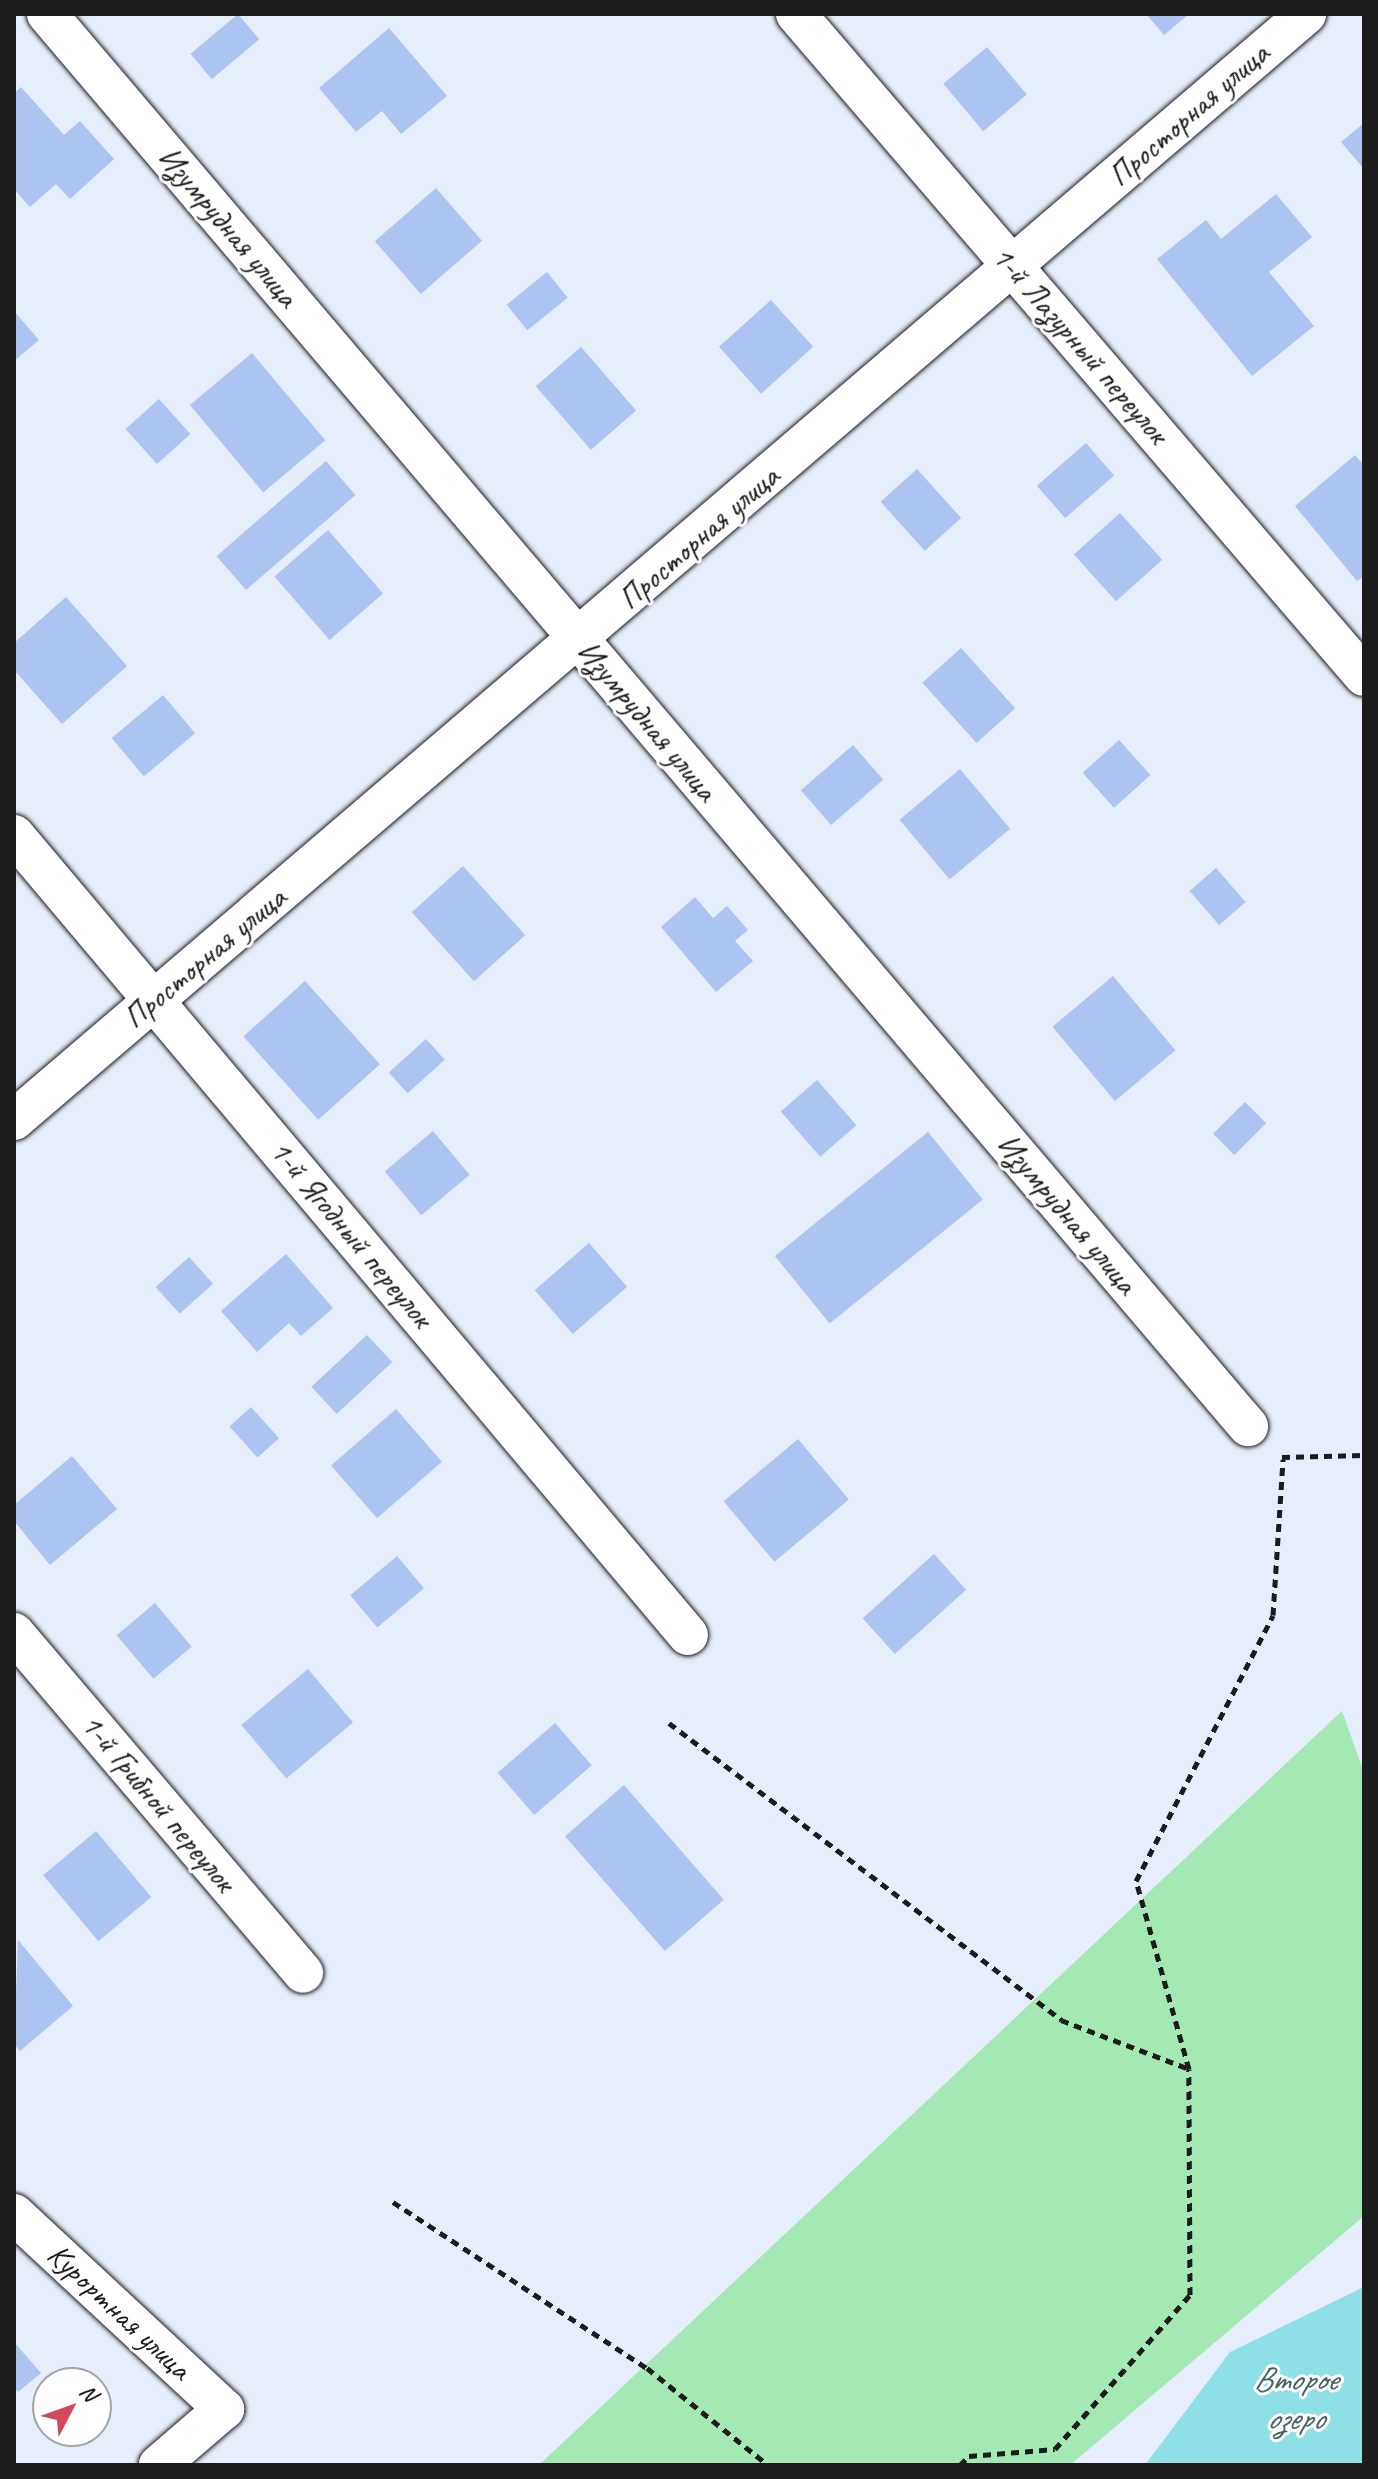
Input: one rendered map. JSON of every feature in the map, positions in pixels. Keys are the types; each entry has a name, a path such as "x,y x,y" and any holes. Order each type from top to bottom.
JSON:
{"street":[{"name":"Изумрудная улица","path":"47,14 1248,1426"},
{"name":"1-й Лазурный переулок","path":"796,14 1364,676"},
{"name":"Просторная улица","path":"14,1120 579,641 1306,14"},
{"name":"1-й Ягодный переулок","path":"14,835 688,1635"},
{"name":"1-й Грибной переулок","path":"14,1633 303,1973"},
{"name":"Курортная улица","path":"14,2214 224,2409 159,2465"}],"path":[{"path":"1248,1426 1283,1459 1364,1455"},
{"path":"960,2465 969,2456 1055,2449 1190,2295 1189,2069 1136,1881 1273,1615 1283,1459"},
{"path":"669,1723 1061,2020 1189,2069"},
{"path":"393,2202 647,2368 768,2465"}],"green space":[{"path":"1342,1711 1364,1773 1364,2216 1070,2465 539,2465"}],"water":[{"name":"Второе озеро","path":"1364,2287 1364,2465 1145,2465 1230,2352"}],"building":[{"path":"238,14 259,39 212,79 191,54"},
{"path":"1146,14 1189,14 1164,35"},
{"path":"389,28 447,96 401,134 382,111 356,132 319,88"},
{"path":"987,47 1027,94 983,131 943,84"},
{"path":"21,87 64,135 80,121 114,159 70,199 56,184 30,207 14,189 14,93"},
{"path":"1364,123 1364,169 1341,142"},
{"path":"436,188 482,241 421,294 375,241"},
{"path":"1276,194 1312,237 1269,272 1314,326 1252,376 1157,259 1206,220 1221,239"},
{"path":"547,272 568,298 527,330 507,305"},
{"path":"771,300 813,347 761,394 719,347"},
{"path":"14,311 39,340 14,361"},
{"path":"581,347 636,410 591,450 536,386"},
{"path":"252,353 325,440 263,492 190,405"},
{"path":"159,399 190,434 157,464 126,429"},
{"path":"1086,443 1114,475 1065,518 1037,486"},
{"path":"1355,455 1364,465 1364,576 1357,581 1295,506"},
{"path":"326,461 356,495 246,590 217,556"},
{"path":"917,469 961,518 925,551 881,502"},
{"path":"1120,513 1162,560 1116,601 1074,554"},
{"path":"328,530 383,593 330,640 274,577"},
{"path":"66,597 127,666 62,724 14,670 14,643"},
{"path":"961,648 1015,708 977,743 922,683"},
{"path":"163,695 195,733 144,776 112,738"},
{"path":"1119,740 1150,775 1114,808 1083,773"},
{"path":"853,745 883,780 831,825 801,790"},
{"path":"960,769 1010,829 950,880 899,820"},
{"path":"463,866 525,935 474,981 412,912"},
{"path":"1216,868 1246,902 1219,925 1190,891"},
{"path":"695,897 713,918 727,906 748,930 735,941 753,961 716,992 661,927"},
{"path":"1113,976 1175,1050 1115,1101 1052,1027"},
{"path":"305,981 380,1064 318,1120 243,1037"},
{"path":"426,1039 445,1060 408,1093 389,1072"},
{"path":"817,1080 856,1125 820,1157 781,1111"},
{"path":"1245,1102 1266,1123 1234,1155 1213,1134"},
{"path":"433,1131 470,1175 421,1215 385,1171"},
{"path":"928,1132 983,1200 830,1324 775,1256"},
{"path":"589,1243 627,1287 573,1334 535,1290"},
{"path":"286,1254 333,1308 301,1336 289,1323 257,1352 221,1311"},
{"path":"189,1257 213,1284 180,1314 156,1287"},
{"path":"367,1335 392,1362 337,1414 311,1387"},
{"path":"251,1407 279,1438 258,1458 229,1426"},
{"path":"396,1409 442,1462 377,1518 331,1465"},
{"path":"798,1439 849,1500 774,1562 724,1501"},
{"path":"72,1456 117,1509 50,1565 14,1521 14,1505"},
{"path":"934,1554 966,1590 895,1654 863,1618"},
{"path":"397,1556 424,1588 377,1627 350,1595"},
{"path":"155,1603 192,1647 153,1679 117,1635"},
{"path":"308,1669 353,1723 286,1779 241,1725"},
{"path":"555,1723 592,1765 534,1815 498,1773"},
{"path":"624,1785 724,1900 665,1951 565,1836"},
{"path":"96,1831 151,1897 98,1941 43,1875"},
{"path":"18,1940 73,2006 20,2051 14,2044"},
{"path":"14,2342 36,2367 32,2367 32,2380 18,2392 14,2388"}]}
